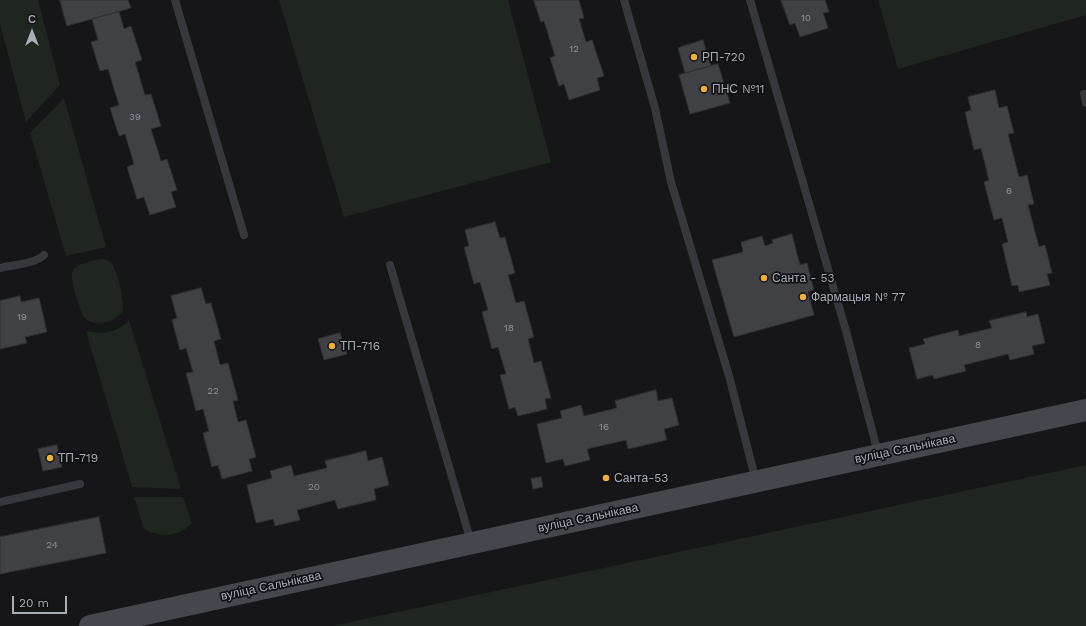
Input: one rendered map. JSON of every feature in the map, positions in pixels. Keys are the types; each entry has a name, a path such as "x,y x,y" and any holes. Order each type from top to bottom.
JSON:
{"street":[{"name":"вуліца Сальнікава","path":"90,626 1086,410"}],"lane":[{"path":"175,0 244,235"},
{"path":"624,0 655,108 671,182 730,376 756,482"},
{"path":"750,0 844,324 879,455"},
{"path":"1084,94 1086,103"},
{"path":"0,268 34,261 44,255"},
{"path":"390,265 471,543"},
{"path":"0,502 80,484"}],"shaded area":[{"path":"0,0 38,0 60,85 26,122 0,24"},
{"path":"279,0 508,0 551,162 344,217"},
{"path":"878,0 1086,0 1086,15 898,69"},
{"path":"64,98 106,247 66,256 30,133"},
{"path":"103,259 110,262 116,272 122,295 123,308 119,316 114,319 104,323 98,323 88,320 82,314 72,277 73,271 76,267 91,261"},
{"path":"129,320 181,489 132,487 86,331 98,333 109,332 120,328"},
{"path":"1086,465 1086,626 332,626"},
{"path":"134,497 183,497 192,523 187,528 169,535 150,532 144,529"}],"building":[{"path":"60,0 128,0 131,8 67,26"},
{"path":"534,0 579,0 584,18 579,19 586,42 592,40 604,76 597,78 600,90 569,100 564,84 559,86 550,58 555,56 544,21 541,22"},
{"path":"781,0 825,0 829,12 823,13 828,28 800,37 795,23 790,25"},
{"path":"119,12 124,29 131,26 142,60 135,62 145,95 151,94 161,126 151,129 161,161 167,159 177,190 171,192 176,207 150,215 144,197 137,199 127,167 134,164 125,134 119,136 110,108 119,105 108,69 100,71 91,42 98,40 92,19"},
{"name":"РП-720","path":"703,40 711,66 685,73 678,48"},
{"name":"ПНС №11","path":"718,64 730,103 690,114 679,75"},
{"path":"995,90 999,108 1007,106 1014,133 1008,134 1019,177 1027,175 1034,204 1028,205 1039,247 1045,245 1052,273 1047,274 1050,285 1019,292 1018,285 1012,286 1002,244 1008,242 1002,218 994,220 984,182 989,180 981,148 974,150 965,112 971,110 968,97"},
{"path":"495,222 500,238 505,237 515,273 508,275 516,303 524,301 534,337 528,339 534,363 541,361 551,398 545,399 547,409 518,416 515,407 509,409 500,375 506,374 498,347 492,349 482,312 488,310 480,282 474,284 464,247 469,246 465,230"},
{"name":"Санта - 53","path":"792,234 800,265 807,263 814,290 808,292 814,315 734,337 712,260 743,252 741,242 762,236 765,246 773,243 772,240"},
{"path":"201,288 206,304 211,303 221,339 214,341 220,365 228,363 238,400 233,401 238,422 246,420 256,457 249,459 252,471 222,479 218,465 212,467 203,433 209,431 203,409 196,411 186,373 193,372 186,348 180,350 172,320 177,318 171,296"},
{"path":"20,296 21,302 39,298 47,332 25,337 27,343 0,349 0,301"},
{"path":"1026,312 1027,317 1038,314 1045,343 1032,346 1034,354 1010,360 1008,354 964,365 966,371 934,379 933,375 917,379 909,348 925,344 923,339 958,330 959,336 992,328 989,321"},
{"name":"ТП-716","path":"340,333 347,354 324,360 318,339"},
{"path":"656,390 658,401 672,398 679,425 664,429 667,440 628,449 626,440 587,449 590,460 565,466 563,459 546,463 537,424 562,418 560,411 581,405 584,416 617,408 615,401"},
{"name":"ТП-719","path":"57,445 62,467 43,471 38,449"},
{"path":"366,451 368,461 382,457 389,485 374,489 376,500 338,509 335,500 297,510 300,520 275,526 273,519 256,523 247,485 272,478 270,471 291,465 294,476 327,468 325,461"},
{"path":"541,477 543,487 533,489 531,479"},
{"path":"99,517 106,553 0,574 0,537"}],"place":[{"name":"РП-720","path":"694,57"},
{"name":"ПНС №11","path":"704,89"},
{"name":"Санта - 53","path":"764,278"},
{"name":"Фармацыя № 77","path":"803,297"},
{"name":"ТП-716","path":"332,346"},
{"name":"ТП-719","path":"50,458"},
{"name":"Санта-53","path":"606,478"}]}
